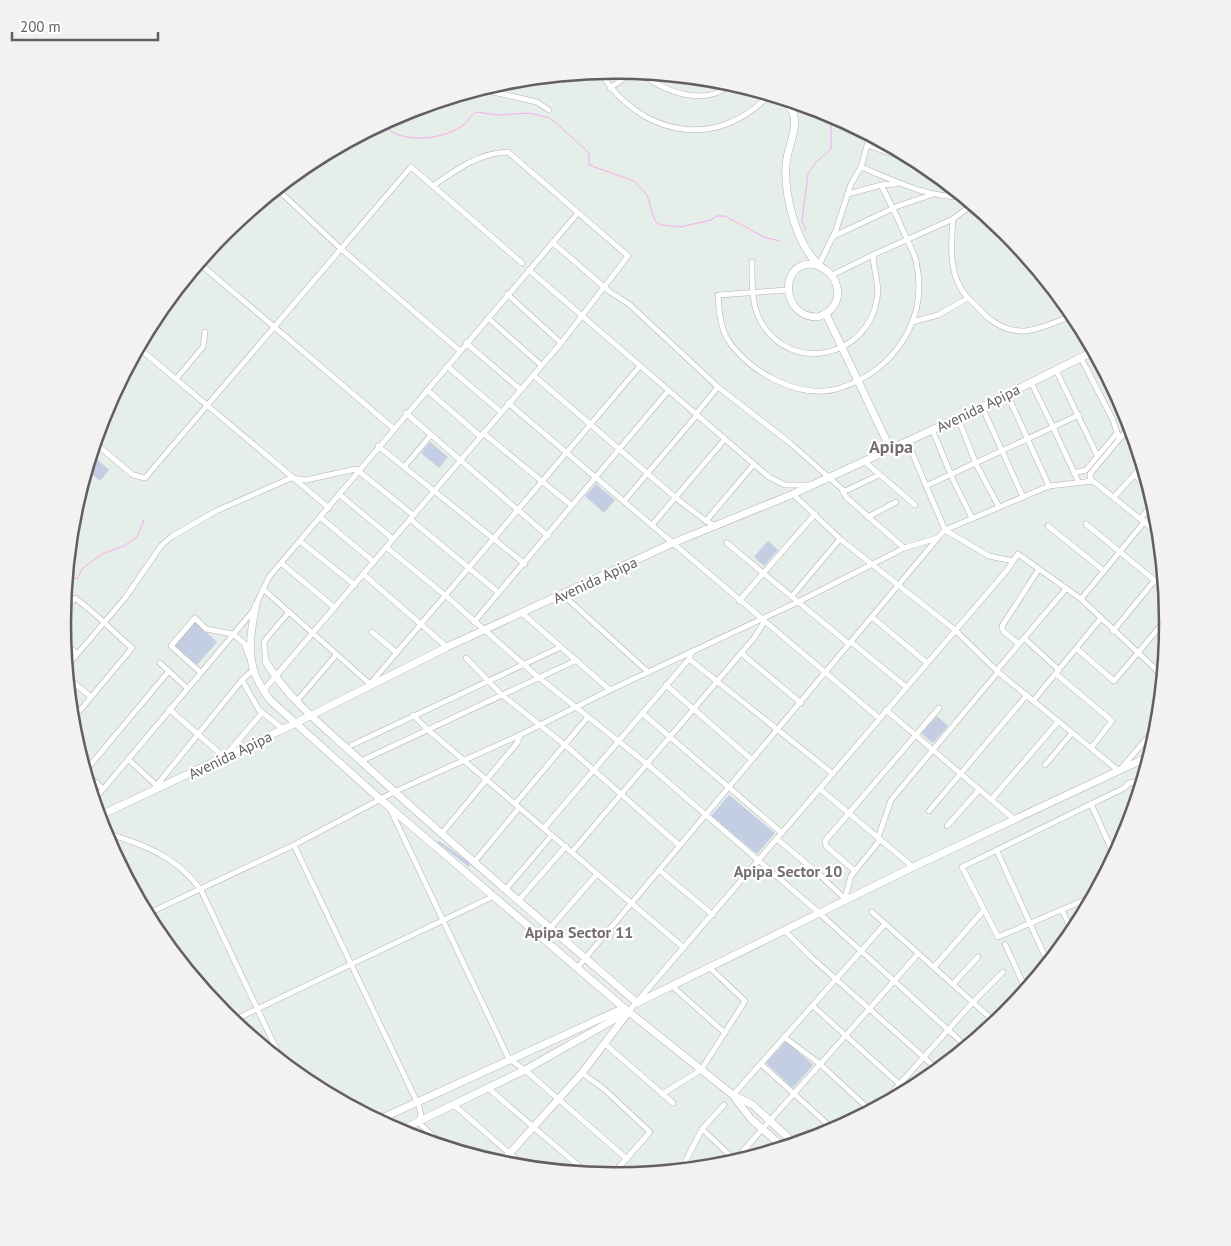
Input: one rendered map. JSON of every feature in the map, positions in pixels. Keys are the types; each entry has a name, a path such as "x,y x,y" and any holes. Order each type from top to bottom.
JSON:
{"street":[{"path":"605,79 618,98 644,115 668,126 688,130 717,128 733,123 763,99"},
{"path":"610,88 623,79"},
{"path":"651,80 658,86 692,94 711,94 722,89"},
{"path":"495,92 537,102 549,110"},
{"path":"789,108 794,117 794,131 786,165 790,207 804,244 819,265 832,275 839,292 834,304 826,314 813,317 801,313 792,304 788,290 791,276 797,267 806,264 819,265"},
{"path":"819,265 836,230 848,194 861,168 868,141"},
{"path":"867,145 884,150"},
{"path":"263,692 560,343 605,288 628,256 577,214 508,152 497,152 464,164 433,186"},
{"path":"100,447 133,475 145,478 411,167 522,263"},
{"path":"861,168 898,184 931,195 952,196"},
{"path":"848,194 881,185 898,184"},
{"path":"788,290 718,295 719,310 727,339 757,369 773,379 806,389 839,389 864,378 892,358 912,322 917,304 917,270 913,251 894,208 881,185"},
{"path":"281,193 340,248 460,350"},
{"path":"831,237 894,208 931,195"},
{"path":"832,275 953,219 967,208"},
{"path":"99,794 256,605 269,578 281,563 321,518 393,428 577,214"},
{"path":"953,219 952,264 957,280 968,298 989,319 1009,331 1028,332 1066,318"},
{"path":"553,243 605,288 629,304 718,387 790,443 844,492 868,517 904,548"},
{"path":"752,262 753,294 761,323 783,344 804,353 816,354 842,348 863,332 875,308 878,288 873,262 875,254"},
{"path":"204,266 393,428"},
{"path":"529,270 581,317 769,477 785,485 813,484"},
{"path":"507,294 560,343"},
{"path":"912,322 938,315 968,298"},
{"path":"826,314 890,448"},
{"path":"488,318 541,365"},
{"path":"176,379 203,347 205,332"},
{"path":"466,343 520,389"},
{"path":"144,352 291,478 314,494 329,508"},
{"name":"Avenida Apipa","path":"106,813 294,724 370,684 447,647 523,614 673,543 793,494 982,407 1089,354"},
{"path":"1081,358 1113,420 1118,436"},
{"path":"447,366 501,412"},
{"path":"264,589 370,684 640,366"},
{"path":"1056,370 1098,455"},
{"path":"532,375 620,448 676,498 706,521 718,526"},
{"path":"1031,382 1078,481"},
{"path":"624,501 718,387"},
{"path":"427,390 571,505"},
{"path":"474,622 525,564 571,505 668,391"},
{"path":"1007,394 1049,486"},
{"path":"508,403 879,718"},
{"path":"982,407 1023,497"},
{"path":"406,413 548,536"},
{"path":"928,485 952,476 1079,414"},
{"path":"958,418 976,464 998,507"},
{"path":"932,429 972,518"},
{"path":"1074,473 1086,470 1098,455 1124,430"},
{"path":"404,467 431,435"},
{"path":"1091,480 1090,474 1118,436"},
{"path":"652,525 725,438"},
{"path":"908,441 928,485 945,530 984,554 1013,561"},
{"path":"378,446 525,564"},
{"path":"864,461 879,476 906,494 915,505"},
{"path":"706,521 754,464"},
{"path":"72,660 129,593 161,546 171,537 223,508 291,478 306,480 348,470 360,470 499,593"},
{"path":"1114,497 1138,470"},
{"path":"1134,475 1140,480"},
{"path":"844,492 879,476"},
{"path":"577,968 945,530 1049,486 1091,480 1151,527"},
{"path":"340,494 393,539"},
{"path":"793,494 840,539 955,630 998,671 1119,771"},
{"path":"868,517 896,502"},
{"path":"1081,599 1148,512"},
{"path":"739,601 815,514"},
{"path":"321,518 374,562"},
{"path":"1086,524 1159,583"},
{"path":"1048,526 1104,570"},
{"path":"154,911 294,845 394,792 463,759 520,735 539,724 692,651 762,620 904,548 937,538"},
{"path":"792,596 840,539"},
{"path":"301,542 355,584"},
{"path":"727,543 906,687"},
{"path":"386,547 446,596 474,622 486,630 538,678 647,764 820,914 962,1042"},
{"path":"637,1003 1018,554 1065,590 1081,599 1156,670"},
{"path":"281,563 335,608"},
{"path":"1019,644 1003,631 1002,626 1039,569"},
{"path":"364,574 447,647"},
{"path":"1113,631 1155,580"},
{"path":"845,899 851,876 879,839 891,800 1065,590"},
{"path":"563,595 648,672"},
{"path":"72,602 75,598 95,612 103,624 132,648 79,712"},
{"path":"256,605 250,631 252,672 263,692 294,724 577,968 733,1095 753,1105 789,1138"},
{"path":"289,612 264,643 266,662 275,678 310,716 394,792 637,1003"},
{"path":"523,614 610,690"},
{"path":"872,617 927,663"},
{"path":"200,672 171,646 195,618 206,629 233,634 244,643 250,659"},
{"path":"1033,701 1102,618"},
{"path":"572,852 742,653 762,620"},
{"path":"1077,649 1114,681 1160,627"},
{"path":"372,632 396,653"},
{"path":"1024,638 1057,672 1112,720 1090,748"},
{"path":"352,745 487,680 561,647"},
{"path":"72,649 78,654"},
{"path":"544,828 689,659 692,651"},
{"path":"742,653 801,703"},
{"path":"297,701 336,655"},
{"path":"466,658 502,694 622,794 679,845"},
{"path":"689,659 833,774"},
{"path":"361,761 577,660"},
{"path":"160,663 187,688"},
{"path":"90,765 168,671"},
{"path":"151,793 242,680 252,672"},
{"path":"242,680 250,697 262,713 283,729"},
{"path":"75,684 91,697"},
{"path":"666,685 752,759"},
{"path":"929,812 1027,695"},
{"path":"855,871 824,844 915,734 939,708"},
{"path":"169,709 197,736 224,757 262,713"},
{"path":"886,710 1015,821"},
{"path":"642,712 727,788 782,833"},
{"path":"413,715 684,948"},
{"path":"475,862 588,717"},
{"path":"992,800 1058,722"},
{"path":"1045,765 1072,733"},
{"path":"442,833 517,743 520,735"},
{"path":"1119,771 1147,737"},
{"path":"128,760 156,785"},
{"path":"408,1127 525,1070 637,1003 820,914 845,899 1142,760"},
{"path":"95,781 103,789"},
{"path":"1083,901 998,937 962,867 1124,788 1129,783 1136,782"},
{"path":"820,789 913,867"},
{"path":"947,826 979,790"},
{"path":"1091,804 1111,848"},
{"path":"390,807 509,1059 525,1070 627,1159"},
{"path":"506,889 552,835"},
{"path":"115,837 172,860 180,866 201,890 276,1048"},
{"path":"777,839 845,899"},
{"path":"294,845 421,1111 418,1122"},
{"path":"519,900 566,846"},
{"path":"997,851 1045,956"},
{"path":"659,870 713,915"},
{"path":"551,927 596,874"},
{"path":"240,1016 494,896"},
{"path":"934,967 984,910"},
{"path":"1062,910 1069,924"},
{"path":"872,912 990,1017"},
{"path":"733,1095 885,924"},
{"path":"785,931 933,1065"},
{"path":"1005,944 1023,984"},
{"path":"743,1152 768,1120 918,954"},
{"path":"953,984 978,957"},
{"path":"662,1094 701,1070 745,1001 709,967"},
{"path":"894,1090 973,1002 1003,972"},
{"path":"672,986 725,1033"},
{"path":"813,1006 900,1084"},
{"path":"386,1116 509,1059 626,1009"},
{"path":"507,1156 533,1125 582,1073 605,1044 626,1009"},
{"path":"784,1037 820,1064 866,1106"},
{"path":"605,1044 673,1104"},
{"path":"761,1064 828,1124"},
{"path":"582,1073 604,1089 650,1132 620,1167"},
{"path":"488,1088 578,1166"},
{"path":"733,1095 751,1118 778,1142"},
{"path":"454,1105 514,1158"},
{"path":"684,1163 702,1129 724,1105"},
{"path":"418,1122 432,1135"},
{"path":"702,1129 730,1155"}],"shaded area":[{"path":"430,442 448,457 439,468 421,453"},
{"path":"97,459 109,470 100,481 92,474"},
{"path":"596,484 615,500 604,513 585,496"},
{"path":"768,541 778,550 764,566 754,557"},
{"path":"195,622 217,642 197,665 174,645"},
{"path":"937,716 948,726 933,743 921,733"},
{"path":"729,795 775,833 757,854 711,816"},
{"path":"439,841 470,863 469,867 437,842"},
{"path":"786,1041 813,1065 793,1088 766,1063"}],"waterway":[{"path":"388,129 410,138 421,138 444,135 454,131 476,112 498,115 529,113 550,118 589,154 589,165 634,181 647,195 655,221 661,225 680,227 711,220 716,216 725,216 764,237 779,241"},
{"path":"804,231 806,229 802,221 808,174 815,163 831,149 831,123"},
{"path":"73,577 77,579 83,568 102,554 124,546 137,537 144,520"}],"district":[{"name":"Apipa","path":"891,446"},
{"name":"Apipa Sector 10","path":"788,871"},
{"name":"Apipa Sector 11","path":"579,932"}]}
